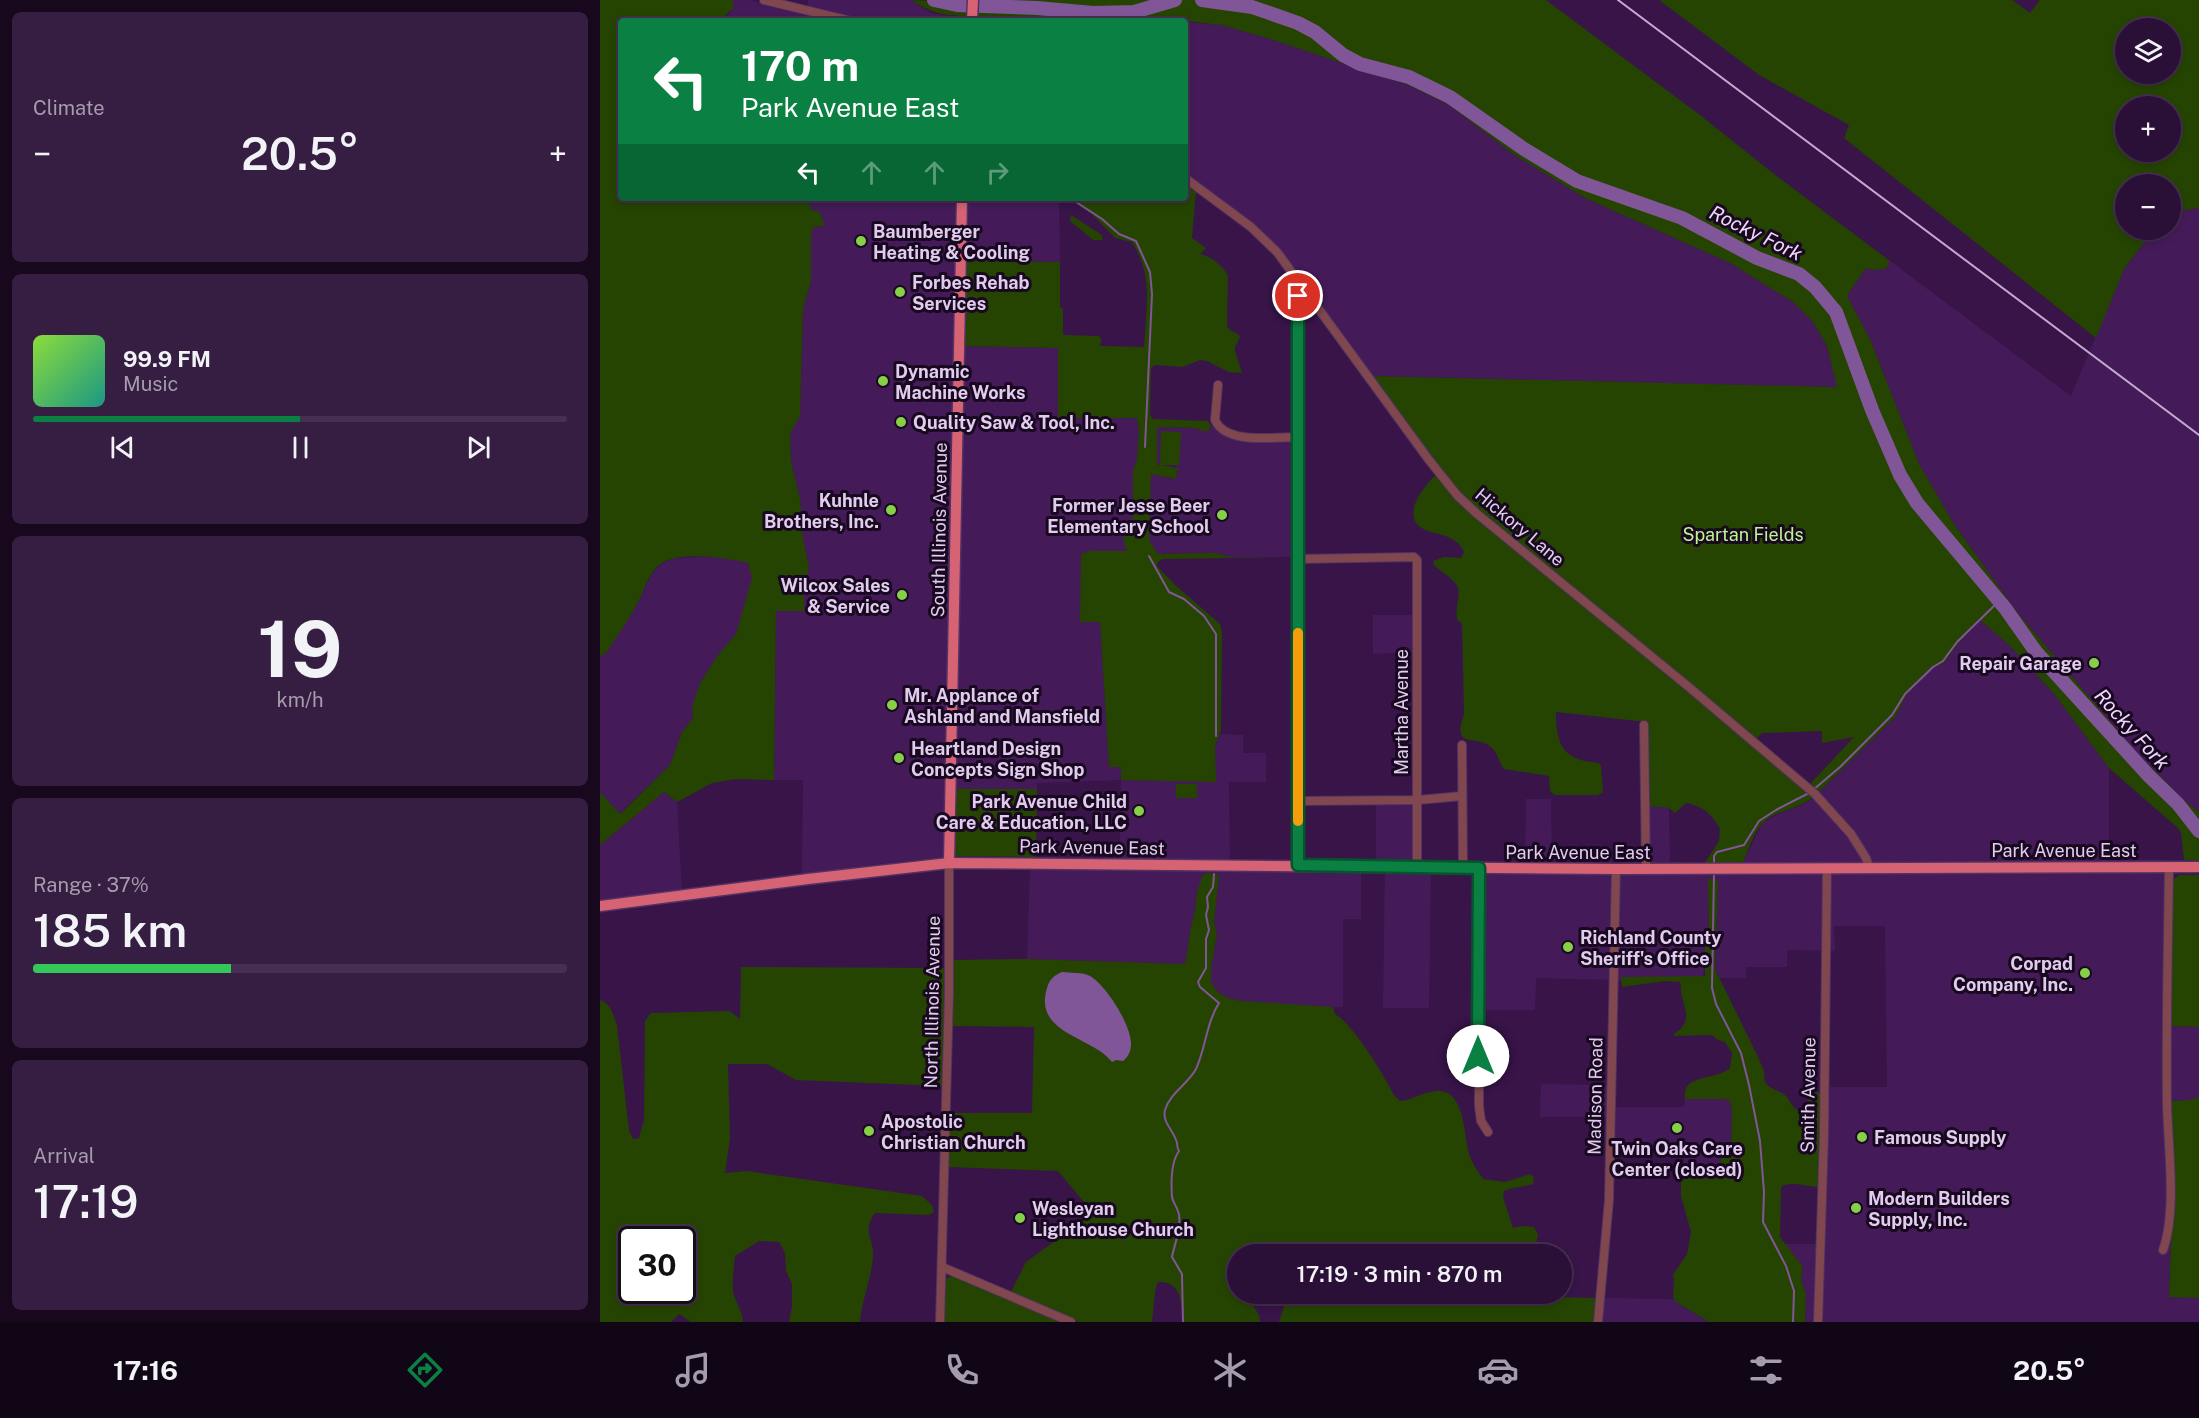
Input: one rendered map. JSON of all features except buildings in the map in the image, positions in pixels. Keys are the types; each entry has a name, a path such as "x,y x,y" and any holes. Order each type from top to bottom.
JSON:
{"main road":[{"path":"972,18 973,0"},
{"name":"South Illinois Avenue","path":"949,863 962,201"},
{"name":"Park Avenue East","path":"600,906 949,863 1616,869 2199,867"}],"street":[{"path":"764,0 839,18"},
{"name":"Hickory Lane","path":"1188,180 1259,233 1277,252 1429,460 1463,501 1815,794 1851,834 1869,867"},
{"path":"1298,280 1298,865"},
{"path":"1218,385 1215,420 1225,433 1240,437 1298,437"},
{"name":"Martha Avenue","path":"1298,559 1414,557 1417,560 1418,867"},
{"path":"1644,725 1646,869"},
{"path":"1462,745 1463,868"},
{"path":"1298,801 1418,800 1462,796"},
{"name":"North Illinois Avenue","path":"940,1322 950,958 949,863"},
{"path":"2163,1250 2168,1233 2170,1190 2167,1052 2169,867"},
{"path":"1479,868 1479,1107 1481,1121 1488,1132"},
{"name":"Smith Avenue","path":"1818,1322 1824,1135 1827,868"},
{"name":"Madison Road","path":"1598,1322 1609,1200 1616,869"},
{"path":"942,1267 1071,1322"}],"shaded area":[{"path":"732,0 751,0 808,15 808,0 911,0 931,13 991,18 724,18 731,12"},
{"path":"1188,22 1221,25 1267,38 1408,85 1449,105 1513,154 1585,198 1730,263 1793,302 1813,322 1827,346 1838,387 1373,376 1277,246 1258,227 1188,176"},
{"path":"807,201 1059,201 1060,262 965,261 963,346 1058,348 1074,418 1137,417 1139,431 1137,459 1133,471 1133,525 1124,539 1127,551 1090,551 1081,554 1081,622 1100,622 1109,766 1121,766 1121,780 1037,783 1037,789 955,789 954,856 802,875 803,780 774,780 776,611 804,611 804,590 809,567 803,539 800,499 791,461 790,433 800,416 803,309 811,281 811,233 814,227 823,226 816,212 809,207"},
{"path":"2199,208 2199,812 2136,752 2016,611 1954,524 1919,464 1870,339 1848,298 1848,294 1866,268 1886,269 1890,261 2071,396 2124,269 2146,240 2181,240 2181,211"},
{"name":"Former Jesse Beer Elementary School","path":"1211,425 1215,425 1219,430 1294,439 1294,557 1230,557 1215,553 1158,554 1154,548 1149,540 1150,476 1153,474 1173,479 1178,475 1176,466 1157,464 1157,428 1209,430"},
{"path":"719,556 748,563 753,578 736,634 718,655 692,707 693,718 682,732 670,765 619,814 600,792 600,656 606,653 636,606 652,574 661,564 674,558"},
{"path":"1373,615 1414,615 1414,652 1373,654"},
{"path":"1980,620 2011,647 2055,695 2109,768 2109,859 2171,860 2170,1026 2199,1027 2199,1097 2172,1101 2173,1190 2169,1297 2199,1298 2199,1322 1805,1322 1806,1295 1801,1278 1803,1267 1784,1244 1817,1244 1820,1093 1830,1093 1830,1087 1887,1087 1885,926 1834,926 1835,951 1787,950 1787,967 1746,967 1746,978 1720,978 1715,969 1718,884 1708,881 1709,931 1703,977 1622,977 1620,982 1617,980 1536,978 1535,1010 1482,1010 1482,873 1525,873 1526,799 1551,799 1552,874 1649,874 1649,806 1669,808 1670,864 1743,863 1762,823 1805,804 1818,793 1896,716 1907,694 1933,668 1944,663"},
{"path":"1219,734 1243,735 1243,753 1266,753 1266,782 1229,782 1230,868 1361,870 1361,919 1343,919 1343,1007 1242,1001 1230,999 1219,993 1211,983 1211,968 1217,934 1214,922 1219,876 1216,874 1197,892 1184,964 1027,959 1030,868 1119,867 1121,780 1215,781 1215,746"},
{"path":"664,792 677,802 682,891 600,902 600,845"},
{"path":"1376,801 1415,801 1415,870 1431,871 1429,1008 1383,1008 1385,863 1376,863"},
{"path":"1062,972 1090,976 1103,988 1117,1007 1127,1027 1131,1045 1128,1056 1123,1061 1112,1062 1103,1053 1056,1025 1048,1015 1045,1003 1048,985 1052,978"},
{"path":"1541,1084 1608,1085 1607,1117 1540,1117"},
{"path":"1685,1099 1730,1101 1731,1150 1721,1155 1720,1166 1716,1172 1684,1173 1684,1146 1615,1146 1616,1107 1684,1107"},
{"path":"1604,1298 1674,1299 1709,1322 1602,1322"}],"green space":[{"path":"600,0 732,0 734,7 723,18 618,18 618,201 808,201 812,210 820,212 824,224 814,227 811,233 811,281 803,309 800,416 790,434 791,461 800,499 803,539 809,567 804,590 804,611 776,611 774,780 736,779 712,783 677,802 664,792 600,845 600,792 620,814 670,765 682,732 693,718 692,707 700,683 718,655 736,634 752,578 748,563 692,556 671,559 662,563 650,577 636,606 614,642 606,653 600,656"},
{"path":"911,0 968,5 967,16 937,13"},
{"name":"Spartan Fields","path":"977,0 1546,0 1890,261 1886,269 1866,268 1848,294 1848,298 1870,339 1919,464 1954,524 2016,611 2136,752 2199,812 2199,860 2184,860 2179,829 2109,768 2055,695 2011,647 1980,620 1944,663 1933,668 1907,694 1896,716 1818,793 1809,785 1854,737 1822,743 1822,731 1762,733 1756,739 1477,510 1441,471 1373,376 1837,387 1827,346 1813,322 1793,302 1730,263 1585,198 1513,154 1449,105 1408,85 1267,38 1221,25 1188,21 1188,18 991,18 976,16"},
{"path":"1659,0 2012,0 2030,13 2040,0 2199,0 2199,208 2181,211 2181,174 2115,174 2115,240 2146,240 2124,269 2096,338 1844,138 1849,125 1759,75"},
{"path":"1188,187 1196,192 1192,238 1206,248 1200,254 1217,262 1228,276 1227,326 1240,337 1235,351 1242,373 1229,372 1200,360 1183,367 1155,365 1151,368 1150,415 1153,419 1207,421 1211,425 1209,431 1195,428 1157,428 1157,464 1160,465 1161,431 1181,432 1179,465 1162,465 1178,468 1176,479 1151,474 1149,540 1158,554 1215,553 1230,557 1287,557 1162,559 1157,563 1157,566 1174,584 1220,624 1222,632 1221,730 1215,746 1216,782 1121,780 1121,767 1109,767 1100,622 1080,622 1081,554 1090,551 1127,551 1123,539 1133,525 1133,471 1137,459 1139,431 1137,418 1058,418 1058,348 963,346 964,261 1060,262 1060,307 1063,309 1063,334 1099,336 1102,341 1099,346 1144,347 1147,293 1139,255 1132,242 1115,238 1093,215 1072,201 1188,201"},
{"path":"1071,215 1102,235 1103,240 1093,240 1070,221"},
{"path":"1436,475 1450,493 1501,537 1813,797 1801,805 1767,819 1753,838 1743,863 1704,864 1719,841 1720,829 1714,819 1697,806 1686,803 1675,813 1669,808 1649,806 1647,722 1556,712 1558,734 1564,750 1578,759 1599,763 1601,766 1603,792 1598,795 1555,795 1550,791 1549,776 1504,769 1492,748 1486,744 1463,738 1461,733 1464,714 1462,623 1458,621 1457,616 1458,588 1434,565 1433,561 1444,557 1461,558 1464,552 1450,538 1420,527 1414,517 1418,497"},
{"path":"1176,784 1197,784 1197,798 1176,798"},
{"path":"955,789 1037,789 1036,857 954,856"},
{"path":"1206,873 1219,876 1214,922 1217,934 1211,968 1211,983 1219,993 1230,999 1242,1001 1333,1007 1335,1014 1351,1028 1359,1039 1400,1101 1428,1092 1448,1093 1459,1107 1470,1158 1483,1179 1505,1182 1530,1174 1534,1177 1533,1184 1504,1191 1503,1197 1513,1228 1534,1227 1538,1234 1536,1244 1227,1244 1227,1304 1253,1304 1260,1322 1182,1322 1181,1301 1176,1289 1172,1285 1158,1282 1152,1322 1079,1322 1011,1292 1026,1262 1093,1213 1058,1171 948,1167 950,1113 1032,1113 1034,1027 951,1026 953,960 1027,959 1184,964 1197,892 1202,877"},
{"path":"2179,875 2199,875 2199,1027 2170,1026 2171,886"},
{"path":"1710,878 1716,879 1718,884 1715,969 1759,1059 1764,1071 1765,1083 1784,1094 1799,1111 1813,1094 1820,1093 1819,1187 1791,1184 1782,1186 1781,1189 1780,1237 1803,1267 1801,1278 1806,1295 1805,1322 1709,1322 1676,1302 1673,1297 1673,1275 1687,1254 1691,1232 1681,1196 1681,1176 1684,1173 1716,1172 1720,1166 1721,1155 1731,1150 1730,1101 1685,1099 1685,1091 1694,1081 1730,1068 1732,1053 1725,1042 1712,1035 1674,1036 1686,1020 1680,982 1666,981 1622,987 1621,979 1622,977 1705,976 1705,935 1709,930 1708,881"},
{"path":"741,967 945,968 942,1086 796,1080 767,1064 728,1064 730,1138 725,1173 747,1171 922,1196 932,1205 934,1212 929,1215 875,1213 869,1225 873,1258 860,1322 789,1322 792,1307 792,1284 786,1271 785,1253 779,1242 759,1241 735,1256 733,1290 743,1322 691,1322 679,1314 671,1322 600,1322 600,1000 609,1007 617,1026 629,1130 633,1139 639,1138 644,1120 645,1021 651,1013 730,1011 740,1019"},
{"path":"2199,1097 2199,1298 2169,1297 2173,1190 2171,1101"},
{"path":"953,1275 1062,1322 944,1322 946,1279"},
{"path":"1572,1298 1597,1298 1594,1322 1279,1322 1284,1306 1263,1304 1572,1304"}],"waterway":[{"name":"Rocky Fork","path":"934,0 957,5 1093,13 1134,12 1175,0"},
{"name":"Rocky Fork","path":"1202,0 1252,7 1298,23 1315,32 1343,55 1360,64 1409,77 1450,97 1524,149 1577,181 1682,218 1757,258 1799,274 1815,287 1836,312 1872,410 1900,475 1917,503 2005,608 2036,652 2149,776 2178,804 2199,831"},
{"path":"1075,201 1102,219 1119,234 1136,241 1150,272 1152,294 1145,447"},
{"path":"1149,556 1169,592 1184,599 1204,616 1216,634 1216,736"},
{"path":"1813,790 1840,767 1892,715 1905,694 1933,667 1943,661 1957,642 1999,601"},
{"path":"1714,864 1714,856 1717,852 1744,845 1759,821 1809,793"},
{"path":"1714,873 1712,988 1716,1004 1741,1053 1749,1085 1760,1141 1764,1192 1763,1222 1786,1266 1794,1291 1793,1322"},
{"path":"1183,1322 1182,1274 1172,1257 1179,1220 1172,1197 1172,1179 1174,1161 1179,1151 1175,1136 1164,1114 1167,1104 1196,1069 1211,1019 1219,1003 1200,987 1198,982 1206,968 1206,939 1209,930 1206,915 1207,897 1213,887 1214,874"}],"railway":[{"path":"1618,0 2199,435"}],"slow traffic":[{"path":"1298,633 1298,821"}],"place":[{"name":"Baumberger Heating & Cooling","path":"861,241"},
{"name":"Forbes Rehab Services","path":"900,292"},
{"name":"Dynamic Machine Works","path":"883,381"},
{"name":"Quality Saw & Tool, Inc.","path":"901,422"},
{"name":"Kuhnle Brothers, Inc.","path":"891,510"},
{"name":"Former Jesse Beer Elementary School","path":"1222,515"},
{"name":"Wilcox Sales & Service","path":"902,595"},
{"name":"Repair Garage","path":"2094,663"},
{"name":"Mr. Applance of Ashland and Mansfield","path":"892,705"},
{"name":"Heartland Design Concepts Sign Shop","path":"899,758"},
{"name":"Park Avenue Child Care & Education, LLC","path":"1139,811"},
{"name":"Richland County Sheriff's Office","path":"1568,947"},
{"name":"Corpad Company, Inc.","path":"2085,973"},
{"name":"Twin Oaks Care Center (closed)","path":"1677,1128"},
{"name":"Apostolic Christian Church","path":"869,1131"},
{"name":"Famous Supply","path":"1862,1137"},
{"name":"Modern Builders Supply, Inc.","path":"1856,1208"},
{"name":"Wesleyan Lighthouse Church","path":"1020,1218"}],"route":[{"path":"1298,296 1298,865 1479,868 1478,1056"}]}
